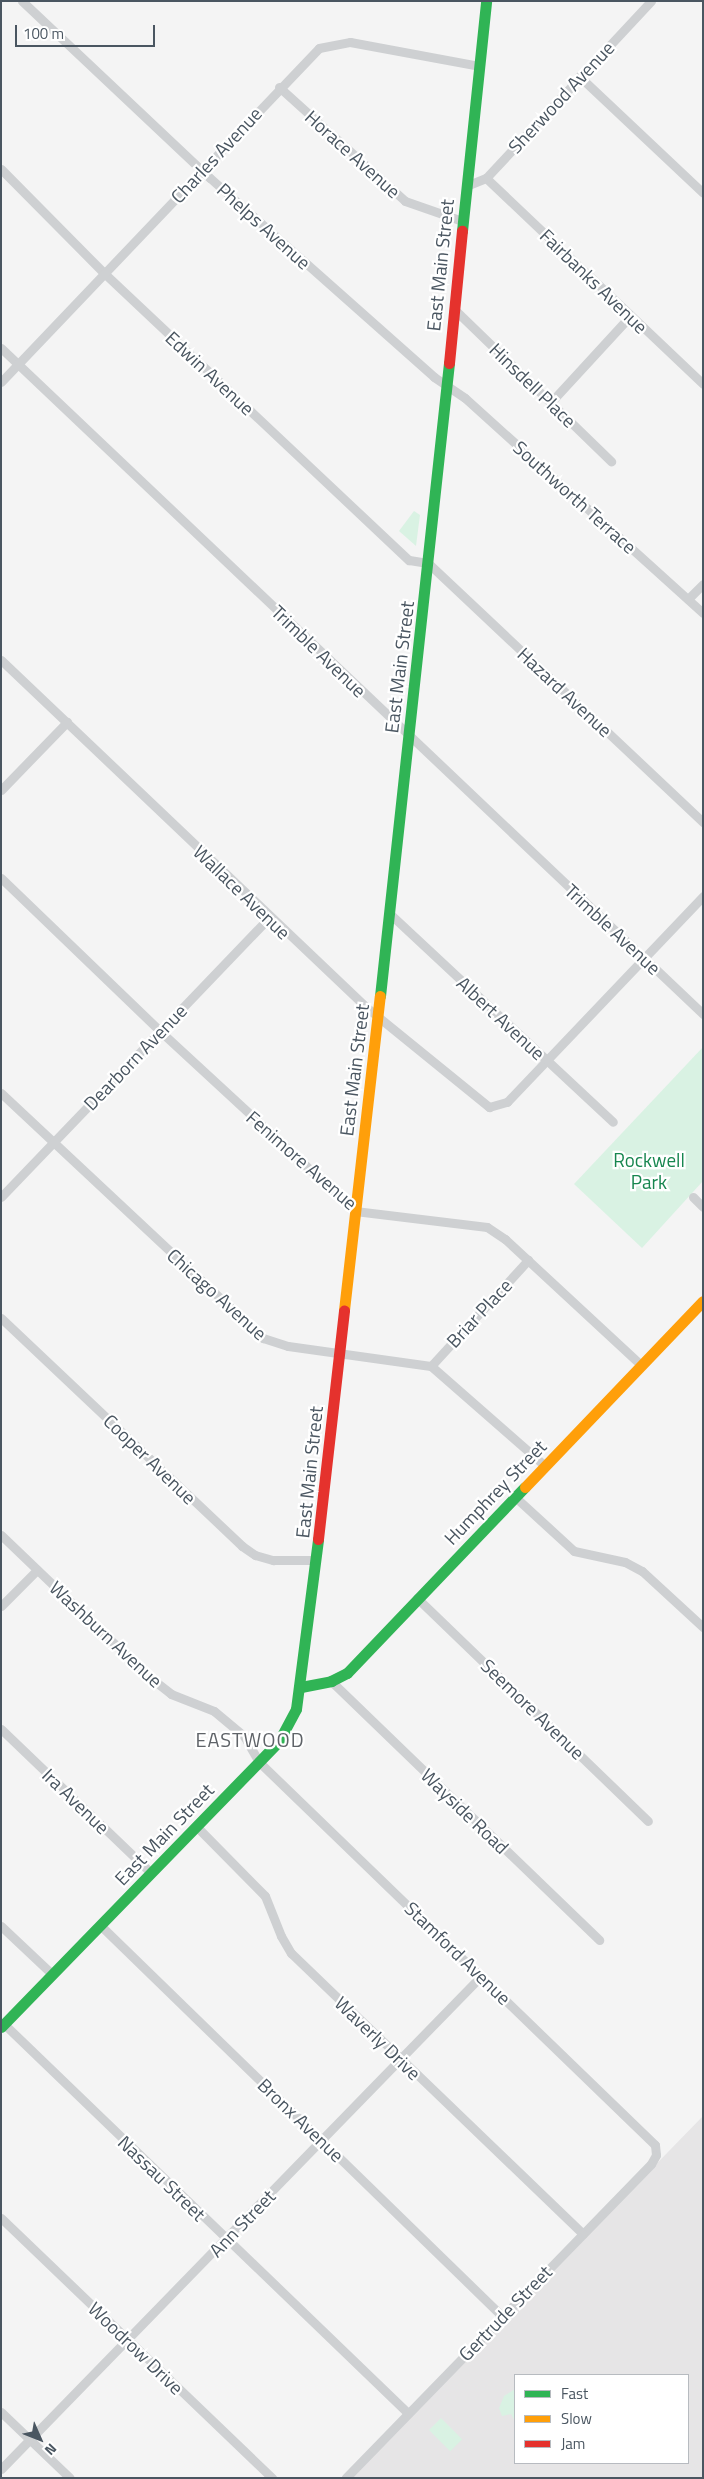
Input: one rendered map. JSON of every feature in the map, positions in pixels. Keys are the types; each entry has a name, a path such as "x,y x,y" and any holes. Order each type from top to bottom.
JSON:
{"street":[{"name":"Phelps Avenue","path":"22,1 201,170 445,384"},
{"name":"East Main Street","path":"3,2026 259,1762 289,1726 301,1688 428,563 486,1"},
{"name":"Sherwood Avenue","path":"466,186 486,178 579,76 651,1"},
{"name":"Charles Avenue","path":"1,382 313,52 340,41 479,66"},
{"path":"579,76 703,193"},
{"name":"Horace Avenue","path":"279,87 405,201 462,221"},
{"name":"Edwin Avenue","path":"1,169 104,273 409,560 428,563"},
{"name":"Fairbanks Avenue","path":"486,178 703,384"},
{"name":"Hinsdell Place","path":"454,309 611,462"},
{"path":"551,402 630,316"},
{"name":"Trimble Avenue","path":"1,348 703,1014"},
{"name":"Southworth Terrace","path":"445,384 465,398 703,613"},
{"name":"Hazard Avenue","path":"428,563 703,822"},
{"path":"688,599 703,584"},
{"name":"Wallace Avenue","path":"1,660 269,918 377,1017 485,1106 494,1107 507,1102 546,1060"},
{"path":"1,790 66,722"},
{"name":"Fenimore Avenue","path":"1,878 160,1031 355,1211 479,1224 505,1238 640,1365"},
{"path":"546,1060 703,896"},
{"name":"Albert Avenue","path":"389,912 613,1122"},
{"name":"Dearborn Avenue","path":"1,1197 269,918"},
{"name":"Chicago Avenue","path":"1,1092 263,1338 282,1345 431,1366"},
{"path":"693,1197 703,1207"},
{"name":"Briar Place","path":"431,1366 528,1260"},
{"name":"Humphrey Street","path":"301,1688 331,1681 347,1674 514,1496 703,1300"},
{"name":"Cooper Avenue","path":"1,1318 242,1546 255,1555 273,1560 316,1560"},
{"path":"431,1366 544,1465"},
{"path":"514,1496 574,1551 624,1562 642,1571 703,1627"},
{"name":"Washburn Avenue","path":"1,1535 147,1675 171,1694 202,1706 230,1723 244,1736 259,1762"},
{"path":"1,1606 37,1570"},
{"name":"Seemore Avenue","path":"417,1598 648,1822"},
{"name":"Wayside Road","path":"331,1681 599,1940"},
{"name":"Ira Avenue","path":"1,1729 151,1873"},
{"name":"Stamford Avenue","path":"259,1762 655,2145"},
{"name":"Waverly Drive","path":"196,1826 265,1896 281,1936 291,1953 583,2234"},
{"name":"Bronx Avenue","path":"100,1925 502,2316"},
{"path":"1,1926 52,1974"},
{"name":"Ann Street","path":"1,2469 482,1976"},
{"name":"Nassau Street","path":"3,2026 408,2414"},
{"name":"Gertrude Street","path":"346,2478 651,2164 657,2151 655,2145"},
{"name":"Woodrow Drive","path":"1,2218 272,2478"},
{"path":"1,2412 70,2478"}],"shaded area":[{"path":"703,2116 703,2478 351,2478"}],"green space":[{"path":"414,511 420,515 416,546 399,531"},
{"name":"Rockwell Park","path":"703,1047 703,1181 642,1248 574,1184"},
{"path":"514,2390 514,2419 511,2414 502,2416 499,2408 504,2396"},
{"path":"441,2418 462,2439 450,2451 429,2430"}],"traffic: fast":[{"path":"462,231 486,1"},
{"path":"380,996 449,363"},
{"path":"301,1687 331,1681 347,1673 525,1487"},
{"path":"1,2027 279,1741 296,1709 318,1539"}],"traffic: slow":[{"path":"344,1310 380,996"},
{"path":"525,1487 703,1301"}],"traffic: jam":[{"path":"449,363 462,231"},
{"path":"318,1539 344,1310"}],"district":[{"name":"EASTWOOD","path":"250,1739"}]}
